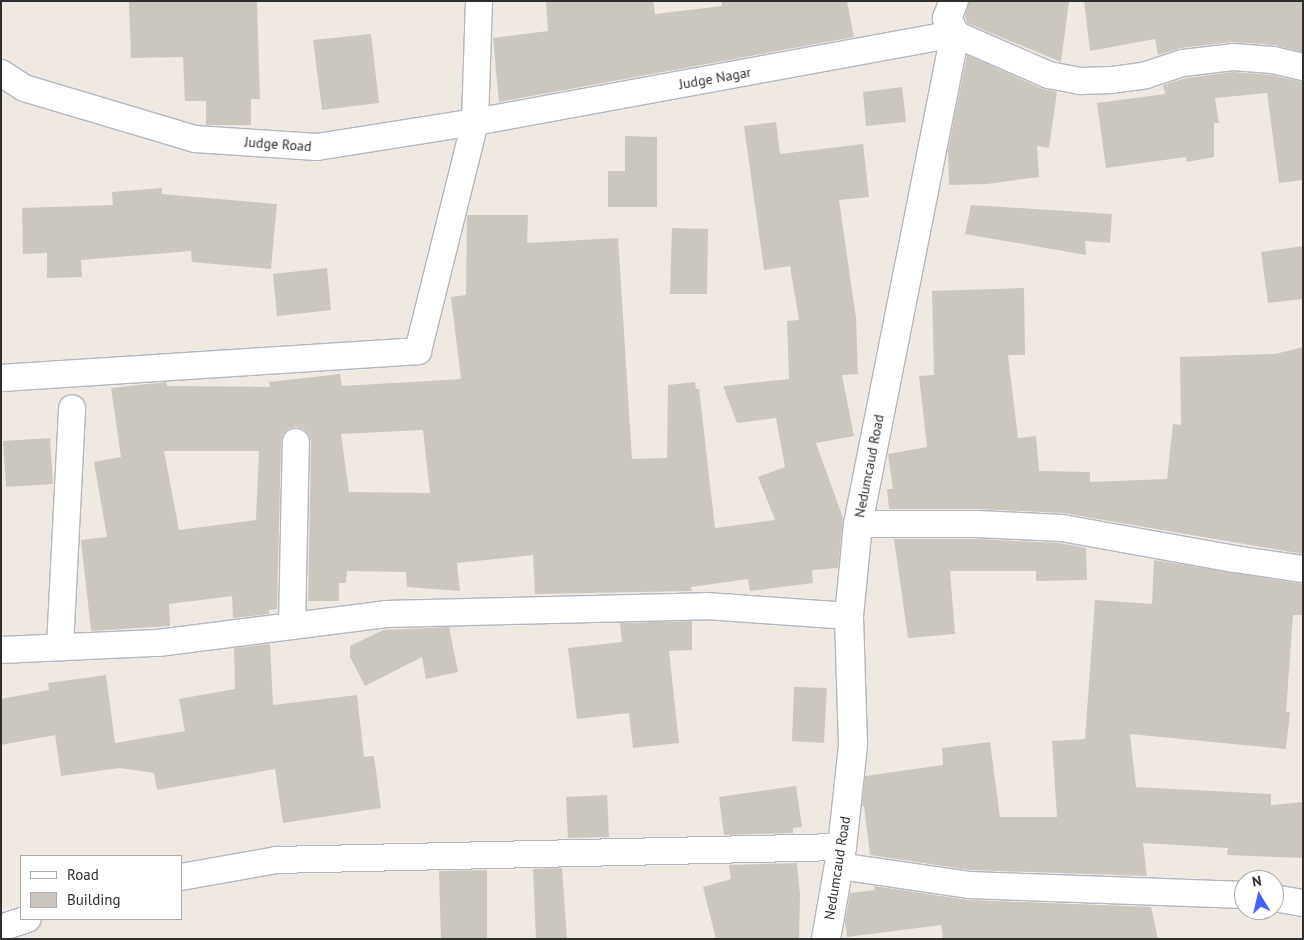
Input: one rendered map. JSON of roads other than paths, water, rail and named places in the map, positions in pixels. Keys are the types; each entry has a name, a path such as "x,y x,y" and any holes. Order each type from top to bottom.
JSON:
{"main road":[{"name":"Nedumcaud Road","path":"826,939 841,856 853,745 849,616 858,524 955,34 947,18 954,1"}],"street":[{"path":"1,378 418,351 475,122 479,1"},
{"path":"955,34 1048,75 1081,81 1120,79 1146,75 1184,63 1233,57 1273,60 1303,67"},
{"name":"Judge Nagar","path":"475,122 955,34"},
{"name":"Judge Road","path":"1,73 24,88 195,139 317,147 475,122"},
{"path":"60,647 72,408"},
{"path":"292,626 296,442"},
{"path":"858,524 978,524 1062,528 1303,569"},
{"path":"1,650 158,643 386,614 706,606 849,616"},
{"path":"182,877 276,860 841,856 969,885 1234,895"},
{"path":"1284,900 1303,903"},
{"path":"1,928 24,920"}]}
